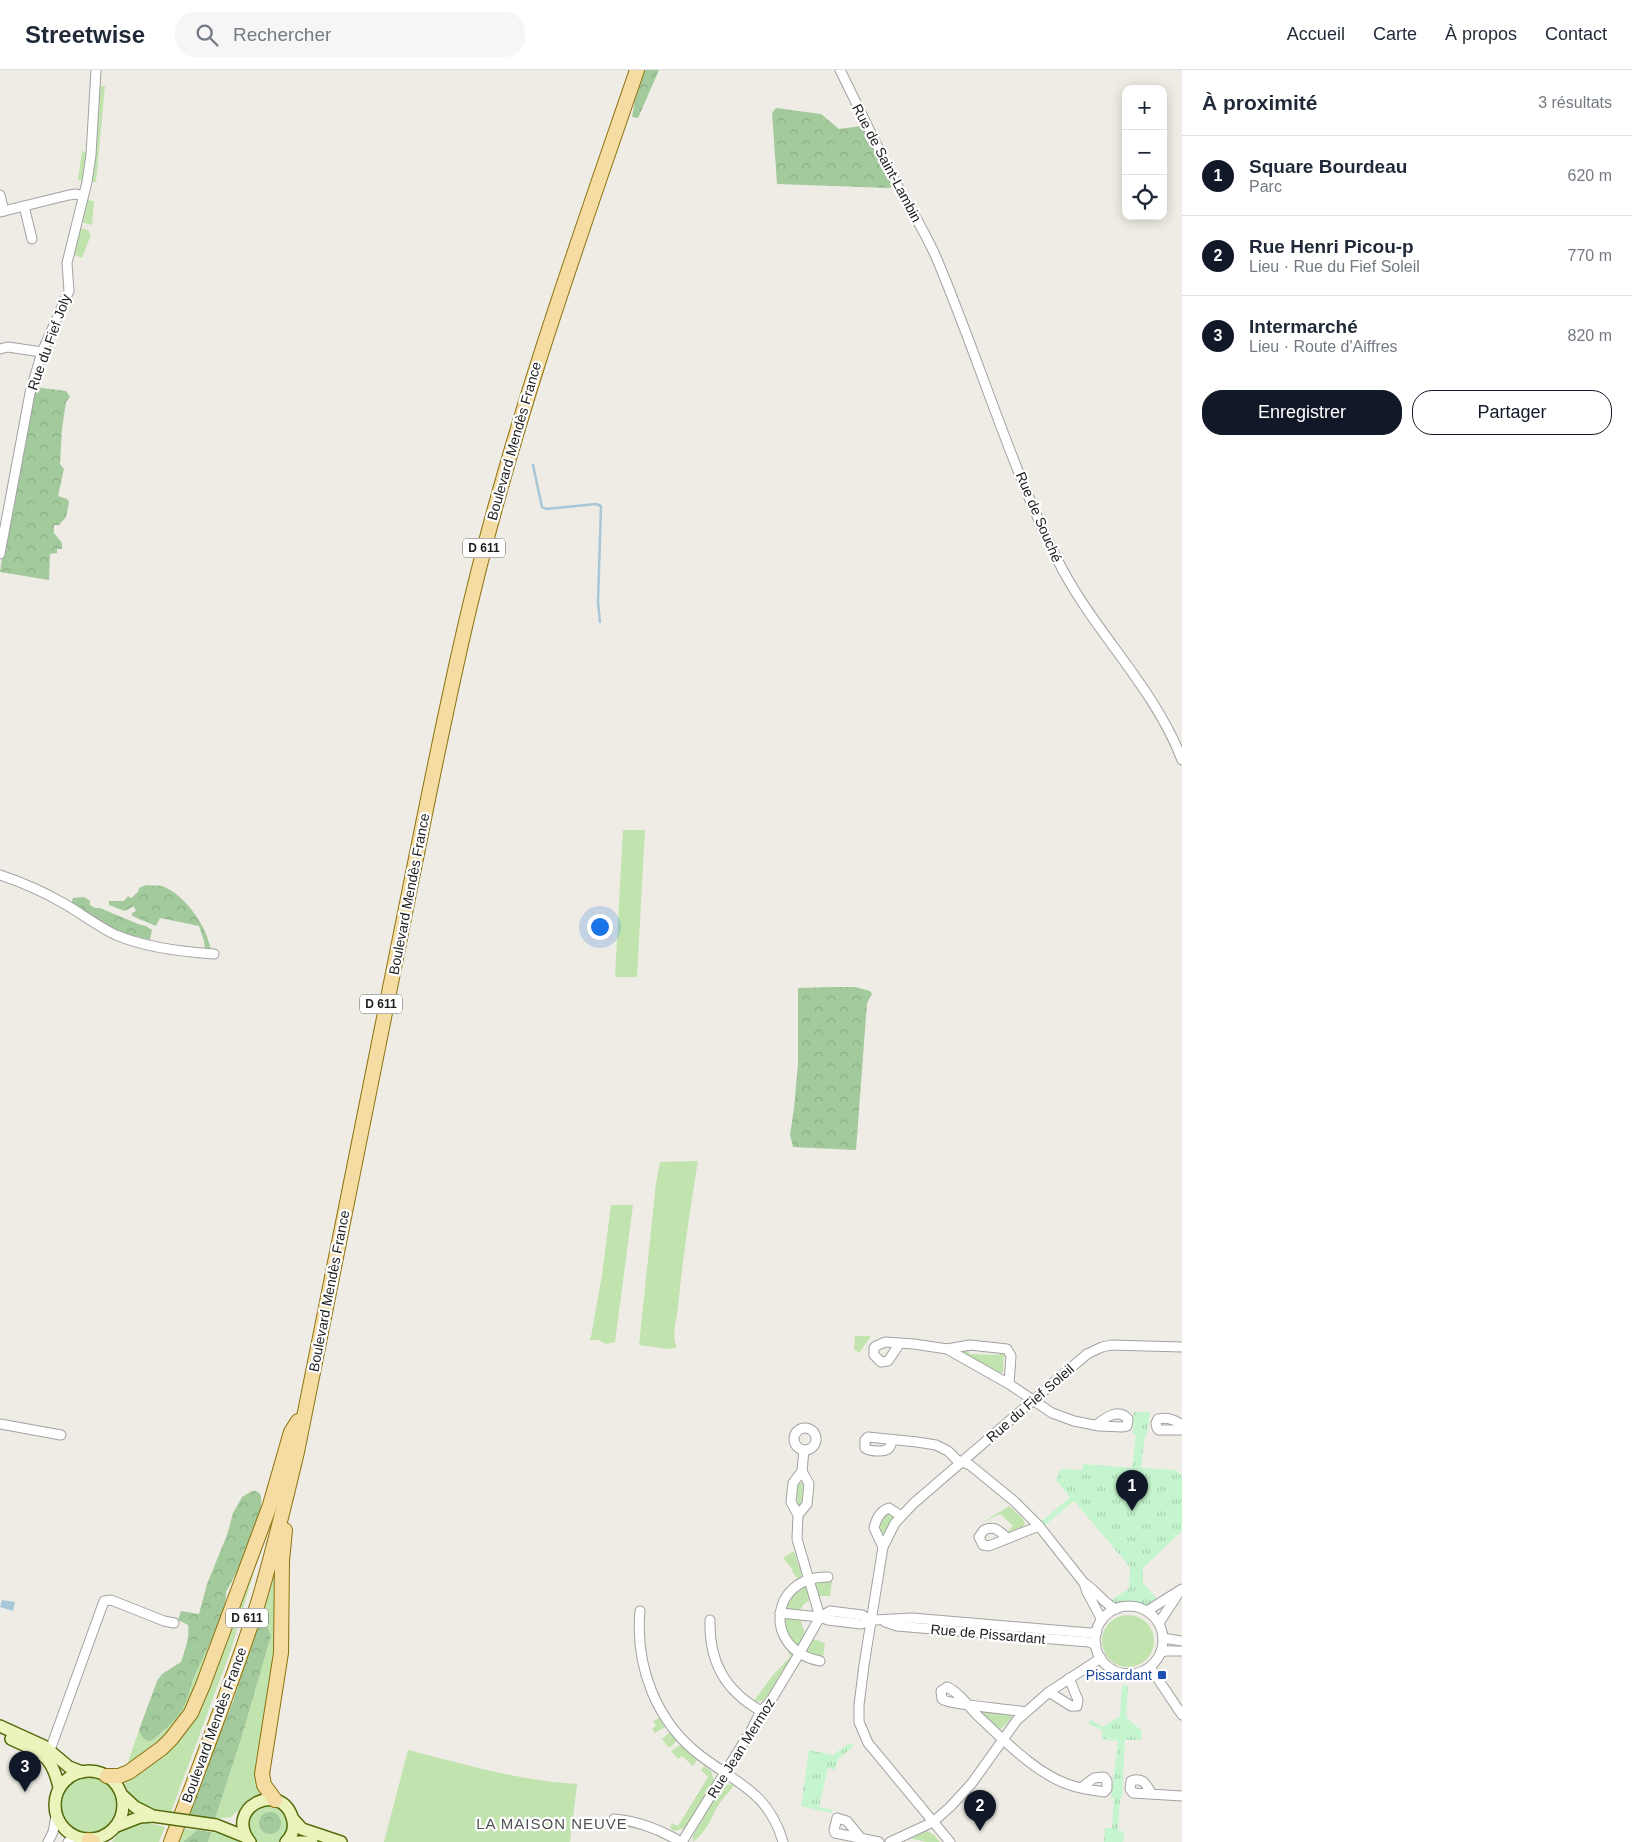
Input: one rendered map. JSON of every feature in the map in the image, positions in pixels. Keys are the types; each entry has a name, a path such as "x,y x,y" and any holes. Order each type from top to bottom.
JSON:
{"main road":[{"name":"Boulevard Mendès France","path":"180,1810 252,1602 278,1508 298,1420 433,748 468,588 533,354 631,70"},
{"name":"Boulevard Mendès France","path":"180,1810 207,1749 257,1604 297,1452 428,798 474,589 514,438 541,351 637,70"},
{"path":"248,1840 216,1825 153,1816 140,1818 117,1826 105,1835 82,1840 65,1830 56,1816 55,1801 60,1788 70,1777 82,1772 119,1776 152,1756 171,1739 191,1713 270,1505 290,1432 298,1420"},
{"path":"275,1800 264,1785 262,1774 281,1653 283,1545 300,1456 297,1452"},
{"path":"0,1726 50,1750 69,1766 82,1772"},
{"path":"0,1734 46,1757 54,1767 60,1788"},
{"path":"107,1776 116,1784 122,1795 135,1807 153,1816"},
{"path":"117,1826 123,1810 122,1795"},
{"path":"248,1840 243,1826 245,1815 252,1805 269,1799 275,1800 287,1807 293,1819 302,1829 336,1840"},
{"name":"D 611","path":"165,1842 180,1810"},
{"name":"D 611","path":"171,1842 180,1810"},
{"path":"216,1825 232,1822 245,1815"},
{"path":"286,1842 293,1830 293,1819"},
{"path":"290,1842 312,1842"}],"street":[{"name":"Rue du Fief Joly","path":"0,554 30,392 42,352 68,296 67,263 91,155 96,70"},
{"name":"Rue de Saint-Lambin","path":"840,70 935,255"},
{"path":"0,195 2,211 76,194 83,196"},
{"path":"24,206 32,239"},
{"name":"Rue de Souché","path":"935,255 1017,466 1058,561 1083,604 1162,718 1182,760"},
{"path":"0,349 8,347 42,352"},
{"path":"0,875 13,879 63,903 98,926 117,935 146,944 214,954"},
{"path":"900,1343 947,1349 970,1345 1006,1348 1011,1356 1009,1384"},
{"name":"Rue du Fief Soleil","path":"950,1842 868,1744 861,1728 859,1705 870,1620 883,1547 891,1530 901,1516 1087,1354 1111,1345 1182,1347"},
{"path":"947,1349 1062,1417 1096,1425"},
{"path":"1182,1425 1173,1419 1160,1418 1156,1423 1157,1428 1160,1430 1182,1430"},
{"path":"0,1424 62,1435"},
{"path":"892,1440 936,1446 948,1451 957,1460 970,1465 1013,1500 1039,1526 1084,1583 1111,1607 1116,1609"},
{"path":"804,1450 802,1471 793,1483 791,1502 798,1515 797,1539 820,1616"},
{"path":"798,1515 807,1504 810,1484 802,1471"},
{"name":"Rue du Fief Soleil","path":"883,1547 874,1528 879,1515 883,1510 889,1508 901,1516"},
{"path":"1007,1538 1039,1526"},
{"path":"820,1661 809,1659 792,1648 784,1636 780,1622 780,1613 782,1605 792,1590 809,1579 828,1578"},
{"path":"1084,1583 1102,1620"},
{"path":"1147,1611 1181,1590"},
{"path":"1159,1623 1181,1590"},
{"path":"50,1750 104,1601 111,1600 164,1621 174,1623"},
{"path":"1130,1606 1147,1611 1159,1623 1163,1638 1161,1652 1150,1667 1135,1673 1127,1674 1113,1670 1101,1658 1096,1645 1097,1632 1102,1620 1116,1609 1130,1606"},
{"path":"640,1611 639,1636 642,1659 653,1696 668,1721 699,1755 754,1792 778,1825 784,1842"},
{"name":"Rue de Pissardant","path":"780,1613 820,1616 828,1620 861,1624 870,1620 919,1618 1090,1633 1097,1632"},
{"name":"Rue Jean Mermoz","path":"682,1842 752,1729 761,1711 770,1702 820,1616"},
{"path":"710,1620 711,1649 720,1672 733,1689 761,1711"},
{"name":"Rue de Pissardant","path":"880,1620 897,1626 1089,1642 1096,1645"},
{"path":"1163,1638 1182,1641"},
{"path":"1161,1652 1182,1652"},
{"path":"890,1842 933,1822 972,1783 1002,1739 1025,1712 1049,1692 1101,1658"},
{"path":"1150,1667 1182,1715"},
{"path":"1049,1692 1071,1706 1077,1706 1078,1700 1069,1678"},
{"path":"1025,1712 967,1704 1002,1739 1047,1774 1071,1786 1081,1788"},
{"path":"1151,1793 1182,1796"},
{"path":"48,1842 56,1824 56,1816"},
{"path":"614,1819 648,1825 682,1842"},
{"path":"860,1838 879,1842"}],"green space":[{"path":"645,70 659,70 638,118 632,117 635,100"},
{"path":"99,86 105,86 96,182 91,182"},
{"path":"776,108 821,114 839,129 861,126 893,185 890,188 777,184 772,113"},
{"path":"82,151 86,152 82,181 78,180"},
{"path":"87,200 94,201 92,225 81,222"},
{"path":"80,228 88,230 91,235 82,258 72,254"},
{"path":"34,387 66,391 70,397 66,402 62,429 60,464 64,469 58,496 67,499 69,502 66,517 59,525 54,525 54,533 62,543 62,549 57,549 57,553 50,554 49,580 0,572"},
{"path":"623,830 645,830 637,977 615,977"},
{"path":"146,885 162,886 171,890 187,904 200,922 211,951 205,950 199,926 160,918 156,926 132,916 132,913 136,911 134,906 125,911 109,905 109,901 124,901 128,896 131,898 138,892 139,888"},
{"path":"84,897 95,908 100,908 146,926 152,930 150,940 114,931 71,904 73,898"},
{"path":"855,987 870,991 872,994 867,1003 856,1150 793,1147 790,1135 798,1064 798,988"},
{"path":"698,1161 675,1327 674,1338 677,1347 669,1349 639,1345 656,1183 660,1162"},
{"path":"611,1205 633,1205 615,1342 606,1344 599,1340 589,1340 602,1275"},
{"path":"855,1336 871,1336 859,1353 854,1349"},
{"path":"968,1347 969,1354 999,1355 999,1348 1004,1353 1003,1372 998,1374 964,1355 964,1349"},
{"path":"1134,1412 1150,1412 1141,1468 1176,1470 1182,1475 1182,1531 1143,1568 1143,1583 1159,1601 1148,1607 1136,1603 1114,1606 1112,1600 1129,1588 1130,1567 1074,1501 1045,1525 1042,1521 1070,1497 1056,1480 1060,1469 1082,1470 1083,1464 1132,1468 1136,1435 1133,1434"},
{"path":"798,1483 803,1483 802,1505 797,1505"},
{"path":"252,1491 260,1494 261,1503 256,1529 244,1558 226,1592 226,1600 219,1621 193,1679 185,1704 164,1730 151,1741 146,1740 139,1730 157,1681 162,1674 181,1662 186,1648 188,1625 178,1620 181,1611 199,1614 207,1584 227,1535 233,1513 242,1497"},
{"path":"1009,1506 1023,1519 1025,1524 1023,1527 1006,1533 1013,1526 1000,1514 982,1523"},
{"path":"885,1514 892,1515 893,1519 884,1533 880,1534 877,1528"},
{"path":"265,1534 232,1647 171,1812 147,1806 136,1800 123,1779 173,1742"},
{"path":"279,1549 276,1651 256,1774 256,1782 261,1793 250,1799 231,1817 215,1819 242,1736 271,1636 259,1620"},
{"path":"794,1551 803,1578 799,1580 783,1558"},
{"path":"814,1581 832,1581 830,1596 819,1596"},
{"path":"807,1583 812,1598 803,1605 800,1611 786,1608 790,1597"},
{"path":"1123,1615 1133,1615 1142,1619 1150,1627 1154,1641 1150,1655 1142,1663 1133,1667 1123,1667 1114,1663 1106,1655 1102,1646 1102,1636 1106,1627 1114,1619"},
{"path":"783,1618 800,1619 807,1636 798,1649 786,1633"},
{"path":"259,1620 266,1624 271,1636 242,1736 215,1819 188,1814 234,1699"},
{"path":"218,1623 200,1676 183,1714 166,1737 132,1764 127,1765 139,1730 141,1734 151,1741 164,1731 183,1707"},
{"path":"813,1639 825,1643 823,1658 804,1653"},
{"path":"790,1651 794,1654 766,1700 755,1702 773,1675 791,1656 788,1653"},
{"path":"1122,1685 1128,1686 1126,1717 1142,1731 1141,1740 1125,1740 1122,1798 1120,1799 1118,1830 1124,1832 1123,1842 1104,1842 1105,1828 1112,1828 1114,1798 1111,1798 1118,1741 1102,1739 1102,1730 1087,1723 1091,1720 1103,1727 1120,1716"},
{"path":"982,1710 1011,1714 1012,1718 1000,1730 981,1713"},
{"path":"659,1718 665,1727 655,1733 652,1729 656,1726 653,1721"},
{"path":"670,1732 677,1741 669,1748 662,1739"},
{"path":"848,1744 855,1745 838,1759 835,1770 828,1768 819,1807 833,1810 830,1813 801,1806 809,1750 833,1755"},
{"path":"680,1745 697,1760 693,1766 682,1756 678,1759 671,1751"},
{"path":"408,1750 513,1776 577,1784 570,1842 384,1842"},
{"path":"704,1766 711,1771 714,1781 686,1828 674,1831 670,1828 672,1823 678,1826 708,1777 701,1770"},
{"path":"89,1776 100,1778 113,1789 118,1805 116,1816 105,1829 89,1834 78,1832 65,1821 60,1805 62,1794 73,1781"},
{"path":"734,1785 718,1806 707,1827 693,1842 696,1830 722,1786"},
{"path":"270,1805 276,1807 285,1815 287,1826 284,1837 279,1842 257,1842 249,1830 250,1819 257,1809"},
{"path":"270,1812 278,1815 281,1823 278,1831 270,1834 262,1831 259,1823 262,1815"},
{"path":"137,1823 149,1823 165,1827 159,1842 112,1842 121,1830"},
{"path":"183,1829 197,1830 183,1842 177,1842"},
{"path":"197,1830 211,1832 208,1842 183,1842"},
{"path":"926,1830 940,1842 926,1842 909,1838"},
{"path":"211,1832 229,1836 238,1842 208,1842"}],"water":[{"path":"2,1600 15,1602 13,1611 0,1607"}],"waterway":[{"path":"533,465 542,507 546,509 596,504 601,506 598,602 600,622"}],"place":[{"name":"Square Bourdeau","path":"1132,1511"},
{"name":"Pissardant","path":"1162,1675"},
{"name":"Intermarché","path":"25,1792"},
{"name":"Rue Henri Picou-p","path":"980,1831"}],"district":[{"name":"LA MAISON NEUVE","path":"552,1824"}]}
